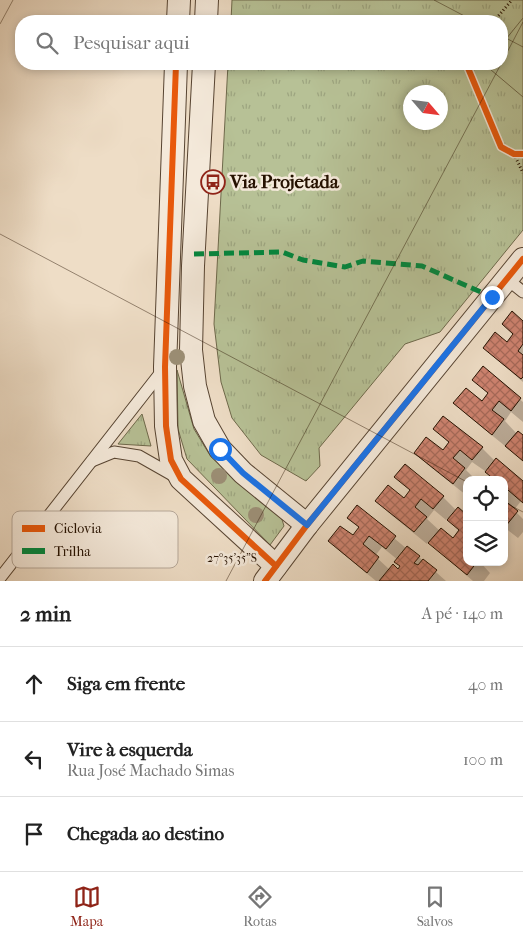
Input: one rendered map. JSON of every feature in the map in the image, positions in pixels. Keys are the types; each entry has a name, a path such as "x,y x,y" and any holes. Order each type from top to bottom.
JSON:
{"street":[{"path":"178,15 179,0"},
{"path":"206,15 207,0"},
{"path":"176,70 165,367 166,426 171,460 181,479 271,574 307,525 515,286 523,258"},
{"path":"204,70 193,266 191,350 195,386 204,421 220,449 243,473 307,525"}],"lane":[{"path":"53,511 165,367"},
{"path":"91,462 114,452 139,456 181,479"},
{"path":"0,578 12,563"}],"path":[{"path":"499,15 512,0"},
{"path":"469,70 501,147 514,154 523,154"},
{"path":"514,154 523,174"}],"green space":[{"path":"232,0 523,0 523,230 440,332 405,344 319,448 320,466 306,481 261,455 232,418 221,382 214,324 228,70 508,70 508,15 231,15"},
{"path":"523,18 523,97 491,70 508,70 508,37"},
{"path":"177,370 194,429 211,457 280,513 284,526 270,545 187,459 178,429"},
{"path":"142,414 151,446 118,444"}],"building":[{"path":"512,311 523,321 523,344 518,351 523,355 523,377 521,379 483,348 495,332 507,342 513,334 502,324"},
{"path":"483,366 521,398 511,411 499,401 492,410 504,419 492,435 453,403 466,388 482,401 488,393 472,380"},
{"path":"443,416 483,447 472,460 460,450 453,458 465,468 453,484 414,453 426,437 443,450 449,442 433,429"},
{"path":"518,431 523,435 523,461 505,446"},
{"path":"496,458 523,481 523,503 508,490 508,476 490,476 485,472"},
{"path":"405,464 444,496 433,509 421,499 415,507 427,517 414,532 375,501 388,485 404,498 410,490 394,477"},
{"path":"508,503 518,511 508,523"},
{"path":"357,505 396,536 386,549 369,536 363,544 379,557 367,573 328,541 340,526 353,535 359,527 347,518"},
{"path":"458,507 463,511 463,566 474,566 467,575 428,543 441,528 453,538 459,530 447,520"},
{"path":"407,546 420,556 414,563 418,565 423,559 437,570 428,581 379,581 393,564 398,569 400,566 394,562"}],"marked path":[{"path":"194,254 282,252 303,260 345,267 363,261 422,266 492,297"}],"cycle path":[{"path":"176,70 165,367 166,426 171,460 181,479 276,566"},
{"path":"469,70 501,147 514,154 523,154"},
{"path":"265,581 307,525 523,259"}],"place":[{"name":"Via Projetada","path":"213,182"}],"route":[{"path":"220,449 243,473 307,525 492,297"}]}
